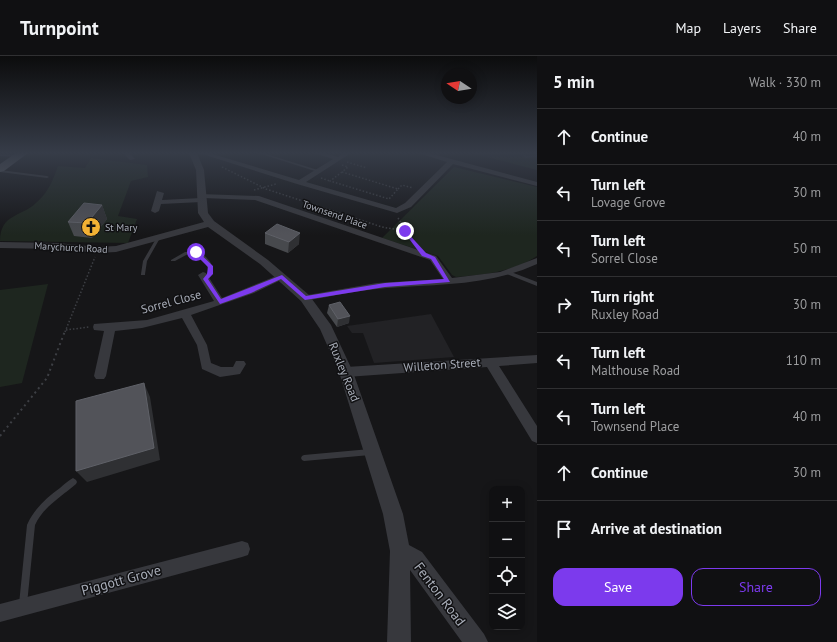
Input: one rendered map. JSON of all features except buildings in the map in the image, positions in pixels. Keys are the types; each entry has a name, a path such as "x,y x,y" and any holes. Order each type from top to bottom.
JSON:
{"street":[{"name":"Ruxley Road","path":"201,180 203,212 210,223 282,277 305,298 326,328 346,372 392,514 400,551 399,642"},
{"path":"292,180 395,211 404,209 433,180"},
{"path":"299,183 304,180"},
{"path":"523,180 537,184"},
{"path":"156,211 160,193"},
{"name":"Townsend Place","path":"158,202 231,196 256,198 424,254 433,258 448,280"},
{"name":"Marychurch Road","path":"0,245 58,246 97,250 116,249 210,223"},
{"path":"305,298 385,285 480,279 509,273 537,261"},
{"path":"204,277 220,302"},
{"name":"Sorrel Close","path":"98,327 110,328 151,323 220,302 282,277"},
{"path":"185,313 202,345 206,366 220,372 236,371 240,364"},
{"path":"100,376 110,328"},
{"name":"Willeton Street","path":"346,372 537,359"},
{"path":"490,362 537,437"},
{"name":"Piggott Grove","path":"0,613 242,549"},
{"name":"Fenton Road","path":"400,551 416,559 476,642"}],"lane":[{"path":"143,274 146,261 158,238"},
{"path":"173,260 187,254 198,253 211,266 210,274 204,277"},
{"path":"509,273 537,284"},
{"path":"304,458 372,452"},
{"path":"23,606 31,525 38,511 73,482"}],"path":[{"path":"250,180 263,187 382,227 405,231"},
{"path":"231,196 290,180"},
{"path":"368,180 398,190"},
{"path":"329,181 389,199 402,185 422,191"},
{"path":"395,211 405,231 424,254"},
{"path":"0,436 47,378 97,250"},
{"path":"66,330 98,327"}],"shaded area":[{"path":"52,180 134,180 131,181 118,216 137,219 128,243 0,241 1,232 7,221 30,208 44,195"},
{"path":"440,180 509,180 537,187 537,256 518,266 488,274 456,277 452,275 438,256 382,238"},
{"path":"48,284 22,383 0,387 0,290"},
{"path":"431,314 454,357 374,363 363,333 352,333 347,326"}],"place":[{"name":"St Mary","path":"91,227"}],"route":[{"path":"196,252 211,266 210,274 206,279 220,302 231,299 282,277 305,298 385,285 448,280 433,258 424,254 405,231"}]}
